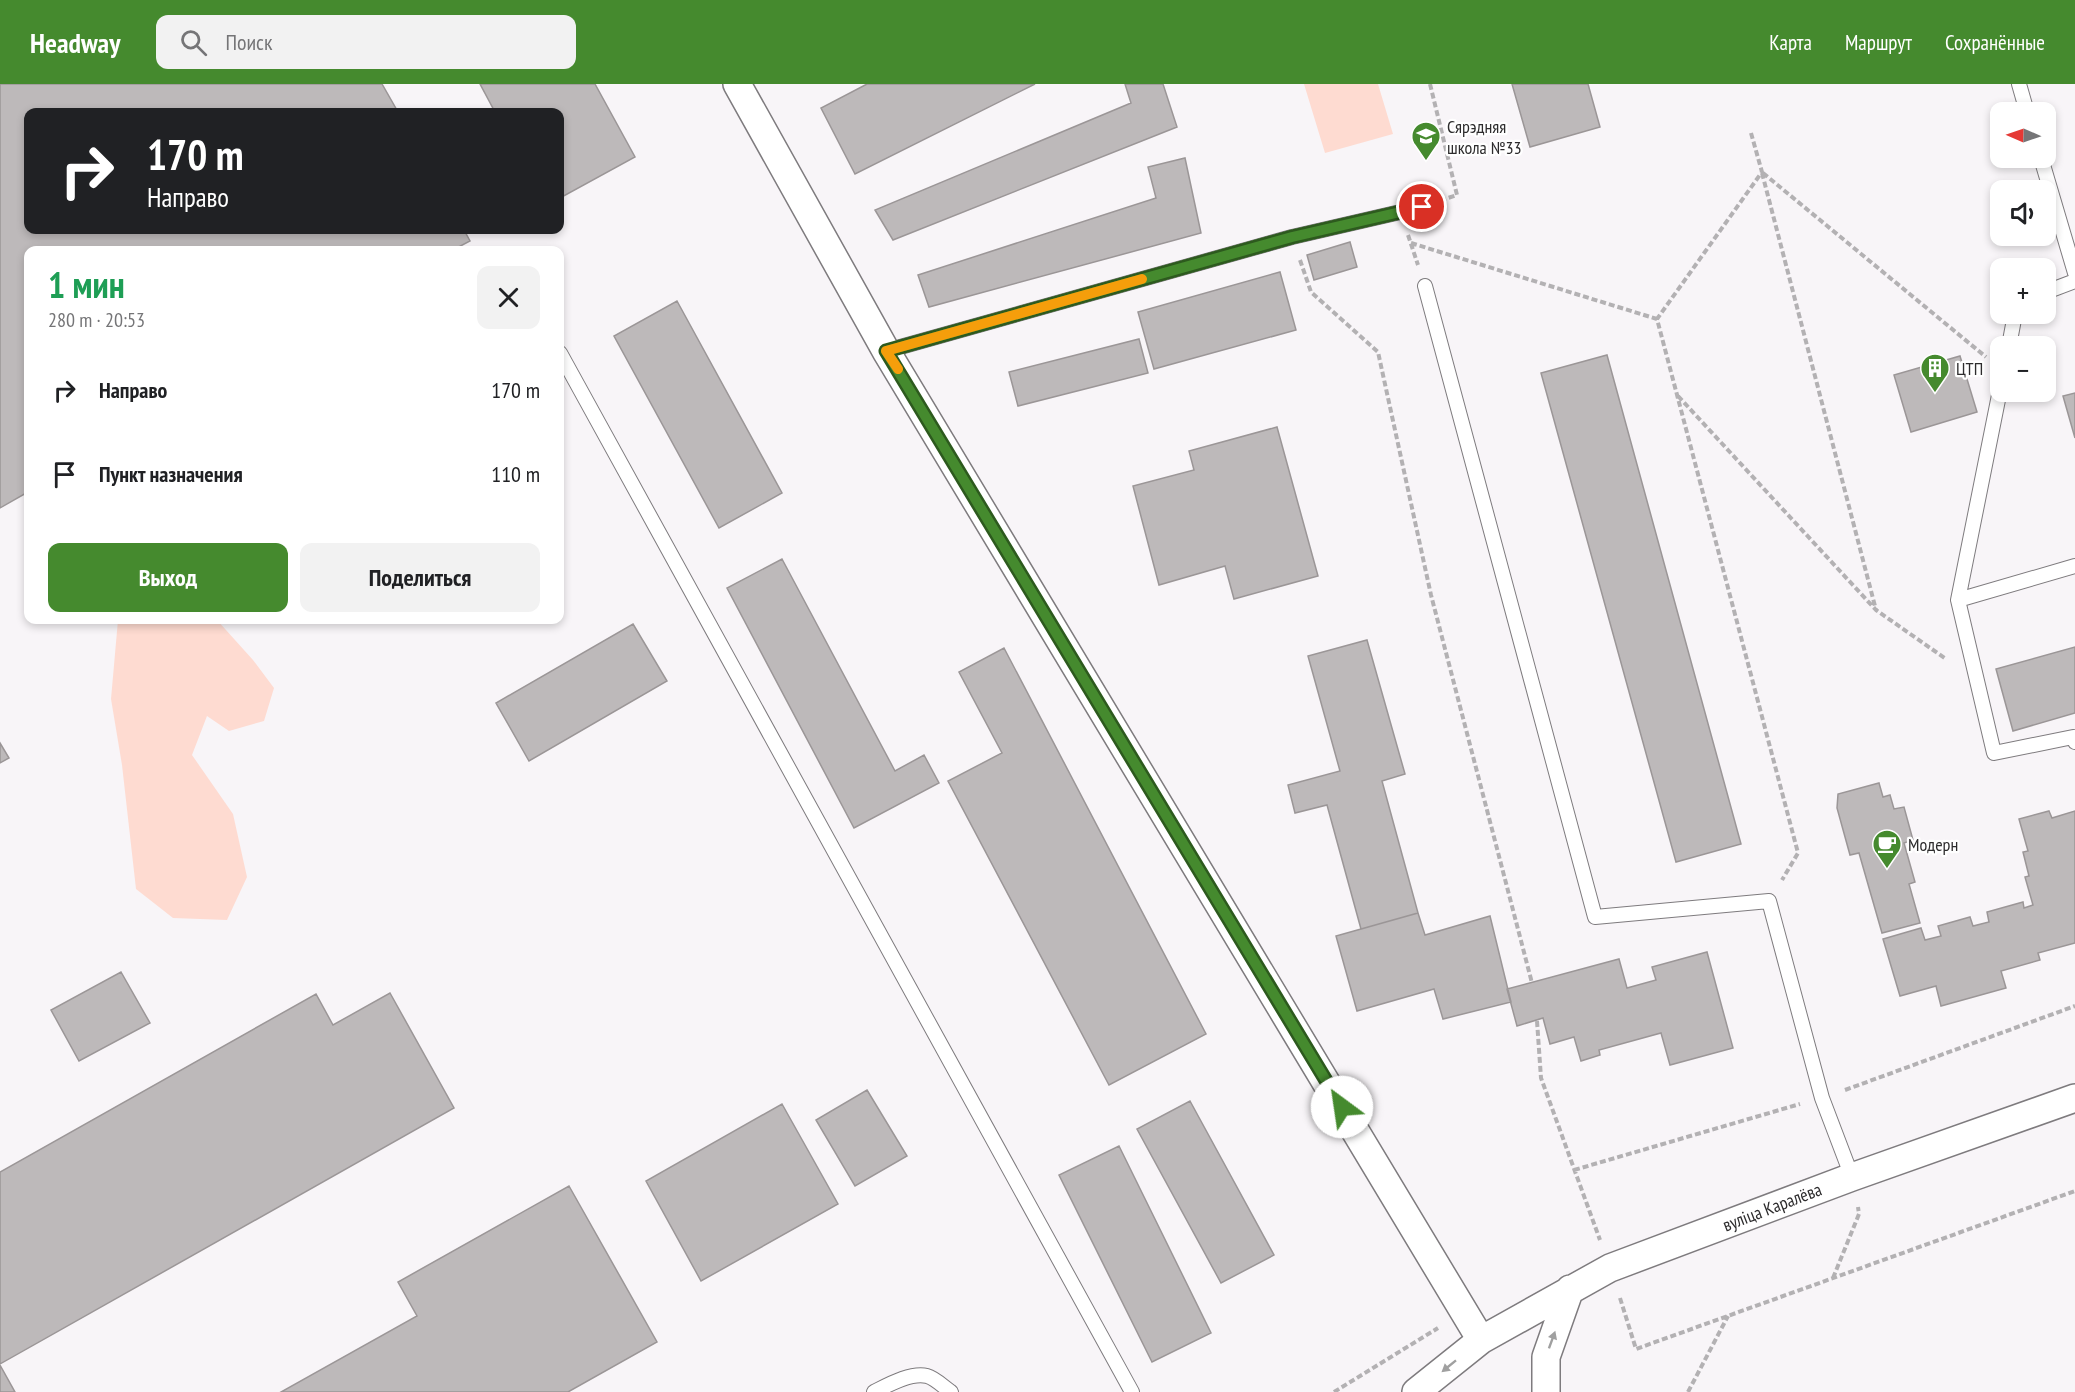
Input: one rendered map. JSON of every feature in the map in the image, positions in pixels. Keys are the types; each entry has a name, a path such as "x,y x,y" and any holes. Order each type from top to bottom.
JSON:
{"street":[{"path":"736,84 886,351 1481,1340"},
{"name":"вуліца Каралёва","path":"1416,1392 1481,1340 1610,1268 1852,1177 2075,1098"},
{"path":"1546,1392 1546,1357 1570,1289"}],"lane":[{"path":"2019,84 2024,102"},
{"path":"2044,168 2075,273"},
{"path":"886,351 1292,237 1422,207"},
{"path":"2056,288 2075,281"},
{"path":"1425,286 1595,917 1769,901 1822,1098 1852,1177"},
{"path":"564,360 1132,1392"},
{"path":"1998,402 1959,600 1977,680 1994,753 2073,737 2075,742"},
{"path":"1959,600 2075,566"},
{"path":"874,1392 910,1377 928,1376 951,1392"}],"path":[{"path":"1422,207 1457,195 1430,84"},
{"path":"1751,133 1876,610"},
{"path":"1657,319 1762,172"},
{"path":"1762,172 1990,359"},
{"path":"1401,212 1425,286"},
{"path":"1292,237 1311,292 1377,352 1431,595 1532,983"},
{"path":"1411,243 1657,319"},
{"path":"1657,319 1798,853 1769,901"},
{"path":"1677,396 1876,610 1977,680"},
{"path":"1832,1278 1859,1214 1852,1177"},
{"path":"1334,1392 1465,1311"},
{"path":"1688,1392 1728,1316"}],"shaded area":[{"path":"1304,84 1378,84 1393,134 1325,153"},
{"path":"118,624 221,624 253,660 274,688 264,721 229,731 207,716 192,755 233,814 247,877 227,920 173,918 136,889 122,765 111,699"}],"building":[{"path":"0,84 382,84 396,108 24,108 24,234 466,234 470,241 461,246 24,246 24,494 0,508"},
{"path":"480,84 595,84 635,157 564,196 564,108 493,108"},
{"path":"867,84 1035,84 855,174 821,108"},
{"path":"1125,84 1163,84 1177,127 893,240 875,210 1131,103"},
{"path":"1512,84 1588,84 1600,127 1530,147"},
{"path":"1185,158 1201,233 929,307 918,275 1156,198 1148,167"},
{"path":"1350,242 1357,267 1314,280 1307,255"},
{"path":"1280,272 1296,330 1154,369 1138,312"},
{"path":"677,301 782,493 719,528 614,336"},
{"path":"1139,339 1148,373 1018,406 1009,372"},
{"path":"1607,355 1741,844 1676,862 1541,373"},
{"name":"ЦТП","path":"1960,356 1977,412 1911,432 1894,375"},
{"path":"2075,393 2075,438 2063,396"},
{"path":"1277,427 1318,576 1234,599 1225,566 1159,585 1133,486 1194,470 1189,451"},
{"path":"782,559 895,771 924,755 939,783 854,828 727,588"},
{"path":"633,624 667,681 529,761 496,703"},
{"path":"1367,640 1405,774 1382,781 1418,913 1361,929 1327,805 1295,813 1288,785 1340,771 1308,656"},
{"path":"2075,647 2075,713 2013,731 1996,669"},
{"path":"1004,648 1206,1034 1109,1085 948,781 1002,753 959,672"},
{"path":"0,743 9,758 0,763"},
{"name":"Модерн","path":"1879,783 1883,797 1890,795 1894,809 1904,807 1913,840 1904,843 1915,882 1909,884 1920,923 1882,933 1859,853 1850,855 1837,808 1838,794"},
{"path":"2049,811 2052,818 2075,811 2075,943 2038,953 2040,960 2001,971 2006,988 1941,1006 1936,986 1900,996 1883,939 1921,928 1925,940 1941,936 1938,926 1970,917 1973,926 1989,922 1987,912 2023,902 2024,908 2033,905 2025,877 2029,876 2023,852 2028,851 2019,819"},
{"path":"1418,913 1425,935 1490,916 1511,1002 1443,1019 1434,989 1357,1011 1336,936"},
{"path":"1707,952 1733,1048 1670,1065 1661,1033 1599,1050 1600,1055 1581,1061 1574,1037 1550,1044 1543,1018 1517,1026 1507,989 1619,959 1627,988 1656,980 1652,967"},
{"path":"121,972 150,1023 79,1061 51,1010"},
{"path":"390,993 454,1108 0,1364 0,1172 316,994 333,1025"},
{"path":"867,1090 907,1156 855,1186 816,1120"},
{"path":"1190,1101 1274,1255 1221,1283 1137,1129"},
{"path":"782,1104 838,1204 701,1281 646,1181"},
{"path":"1119,1146 1211,1333 1152,1362 1059,1175"},
{"path":"569,1186 657,1342 568,1392 281,1392 417,1316 398,1282"},
{"path":"0,1365 15,1392 0,1392"}],"slow traffic":[{"path":"898,369 886,351 1142,279"}],"place":[{"name":"Сярэдняя школа №33","path":"1426,162"},
{"name":"ЦТП","path":"1935,394"},
{"name":"Модерн","path":"1887,870"}],"route":[{"path":"1342,1107 886,351 1292,237 1422,207"}]}
